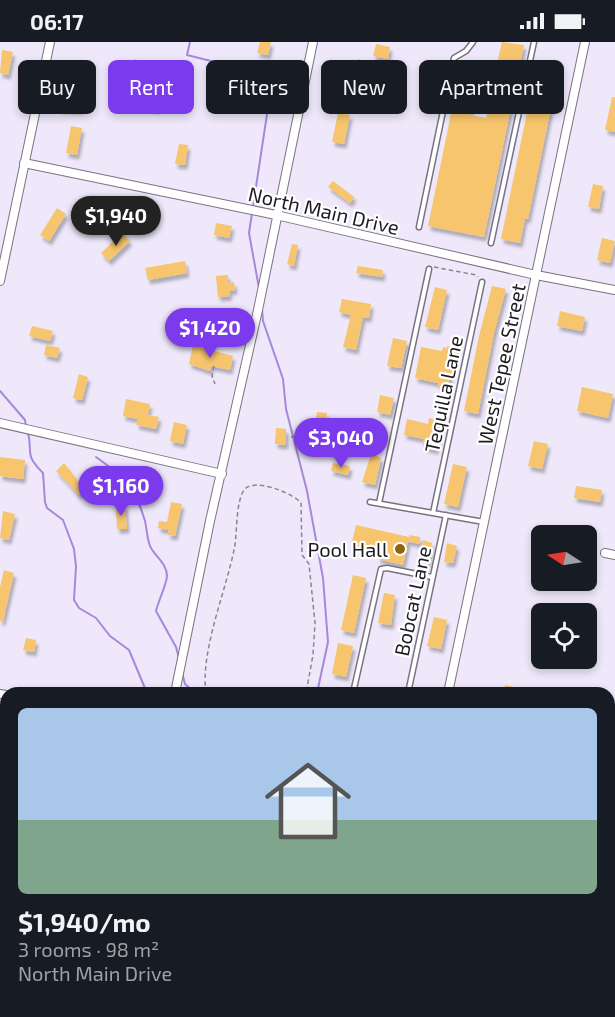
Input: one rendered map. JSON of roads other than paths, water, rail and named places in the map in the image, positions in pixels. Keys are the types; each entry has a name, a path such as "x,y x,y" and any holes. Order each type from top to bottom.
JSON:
{"street":[{"path":"0,281 50,42"},
{"path":"176,687 313,42"},
{"name":"West Tepee Street","path":"449,687 585,42"},
{"name":"North Main Drive","path":"24,163 276,215 536,275 615,290"},
{"path":"0,423 222,474"},
{"path":"605,553 615,555"}],"lane":[{"path":"419,227 454,58 466,51 473,42"},
{"path":"491,243 534,42"},
{"path":"379,503 429,269"},
{"name":"Tequilla Lane","path":"433,513 482,282"},
{"path":"370,502 485,522"},
{"name":"Bobcat Lane","path":"409,687 446,515"},
{"path":"354,687 381,569 387,568 432,577"}],"waterway":[{"path":"190,42 187,55 263,74 269,101 249,233 259,288"},
{"path":"262,309 263,321 283,379 286,409 307,491 323,578 328,642 318,687"},
{"path":"0,391 25,420 26,427"},
{"path":"28,432 31,458 43,473 47,508 63,520 74,549 76,566 74,600 79,608 96,618 110,636 129,650 144,687"},
{"path":"96,457 122,477 137,498 150,545 167,572 166,583 156,611 176,647 179,658"},
{"path":"182,672 185,684 188,687"}],"place":[{"name":"Pool Hall","path":"400,549"}]}
